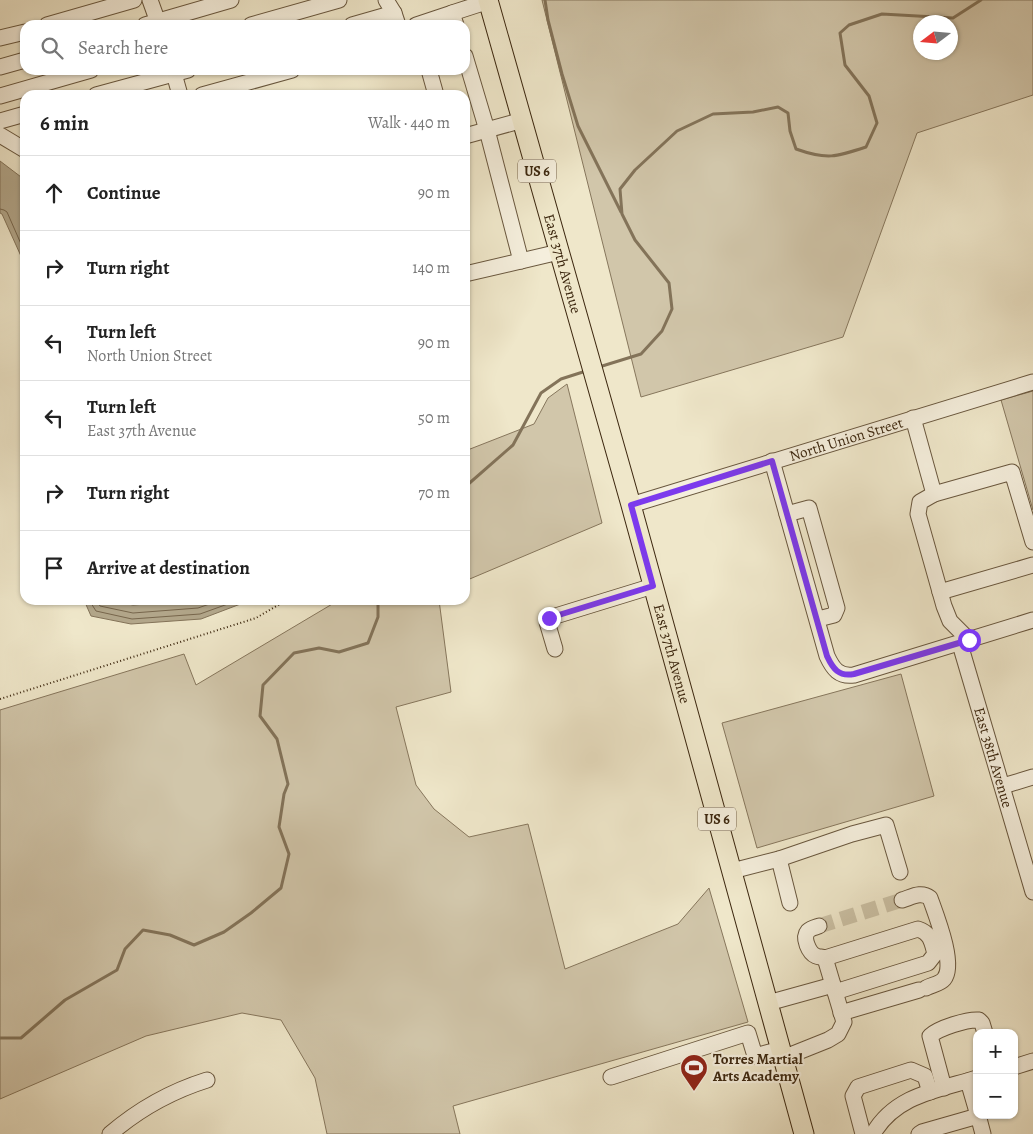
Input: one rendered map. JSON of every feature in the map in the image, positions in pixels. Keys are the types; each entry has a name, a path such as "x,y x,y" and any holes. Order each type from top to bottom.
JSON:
{"main road":[{"name":"East 37th Avenue","path":"489,1 631,505 804,1134"}],"street":[{"path":"64,20 134,0"},
{"path":"150,0 153,20"},
{"path":"167,20 231,0"},
{"path":"269,20 339,0"},
{"path":"386,0 396,19"},
{"path":"454,19 489,1"},
{"path":"0,38 20,33"},
{"path":"0,67 20,61"},
{"path":"470,73 521,261"},
{"path":"21,90 74,75"},
{"path":"113,90 165,75"},
{"path":"179,75 180,90"},
{"path":"220,90 274,75"},
{"path":"430,75 435,90"},
{"path":"0,96 20,90"},
{"path":"16,144 2,120 20,115"},
{"path":"470,135 523,120"},
{"path":"470,273 559,252"},
{"name":"North Union Street","path":"631,505 1033,382"},
{"path":"913,418 934,494"},
{"path":"772,461 827,656 839,674 847,676 966,646 1033,620"},
{"path":"966,646 950,621 940,592 918,514 920,502 934,494 1012,472 1033,542"},
{"path":"787,514 809,508 837,608 834,615 818,619"},
{"path":"940,592 1033,565"},
{"path":"555,649 547,622 549,618 653,586"},
{"name":"East 38th Avenue","path":"966,646 1033,892"},
{"path":"1003,786 1033,777"},
{"path":"732,871 778,859 852,834 886,825 900,872"},
{"path":"778,859 790,903"},
{"path":"841,1013 922,989 942,981 947,974 948,959 930,898 920,894 902,900"},
{"path":"819,926 809,929 806,938 811,952 817,957 825,958 918,929 924,922 937,919"},
{"path":"768,1003 834,989 928,963 935,954 933,945 930,936 925,931 918,929"},
{"path":"611,1077 748,1033 754,1056 782,1054 828,1040 838,1034 844,1022 825,958"},
{"path":"937,1090 930,1036 946,1028 972,1020 979,1020 984,1029"},
{"path":"1018,1066 1033,1061"},
{"path":"863,1134 853,1096 858,1087 911,1070 925,1076 937,1090"},
{"path":"873,1134 894,1109 914,1097 972,1079"},
{"path":"110,1134 128,1118 181,1089 207,1080"},
{"path":"919,1134 973,1116"},
{"path":"979,1119 983,1134"}],"path":[{"path":"0,699 256,618 279,605"}],"shaded area":[{"path":"542,0 1033,0 1033,95 917,133 843,337 641,397"},
{"path":"567,384 602,523 470,579 470,449 534,424 548,398"},
{"path":"1033,391 1033,510 1001,400"},
{"path":"331,605 440,605 451,692 396,707 416,785 434,809 469,837 528,824 565,969 678,924 709,888 748,1022 453,1106 460,1134 327,1134 315,1078 281,1020 242,1013 146,1036 0,1099 0,710 184,654 196,685"},
{"path":"901,674 934,796 757,848 722,723"}],"water":[{"path":"0,161 20,176 20,254 0,213"},
{"path":"86,605 238,605 201,619 131,624 91,616"}],"waterway":[{"path":"545,0 548,20 562,74 578,126 621,212"},
{"path":"599,367 641,354 662,331 672,309 669,283 635,240 622,214 620,189 635,170 677,131 713,114 753,112 778,107 788,113 790,131 796,149 816,155 831,156 866,147 877,123 869,96 845,65 840,33 849,25 882,14 953,18 981,0"},
{"path":"470,483 513,445 541,393 561,379 586,371"},
{"path":"0,1038 21,1038 65,1000 117,970 125,949 143,930 170,935 194,945 224,932 281,888 289,854 279,827 284,794 288,784 277,739 260,716 263,685 294,653 319,648 339,652 368,643 378,617 378,605"}],"tunnel":[{"path":"819,926 902,900"}],"place":[{"name":"Torres Martial Arts Academy","path":"694,1092"}],"route":[{"path":"549,618 653,586 631,505 772,461 827,656 839,674 847,676 969,640"}]}
